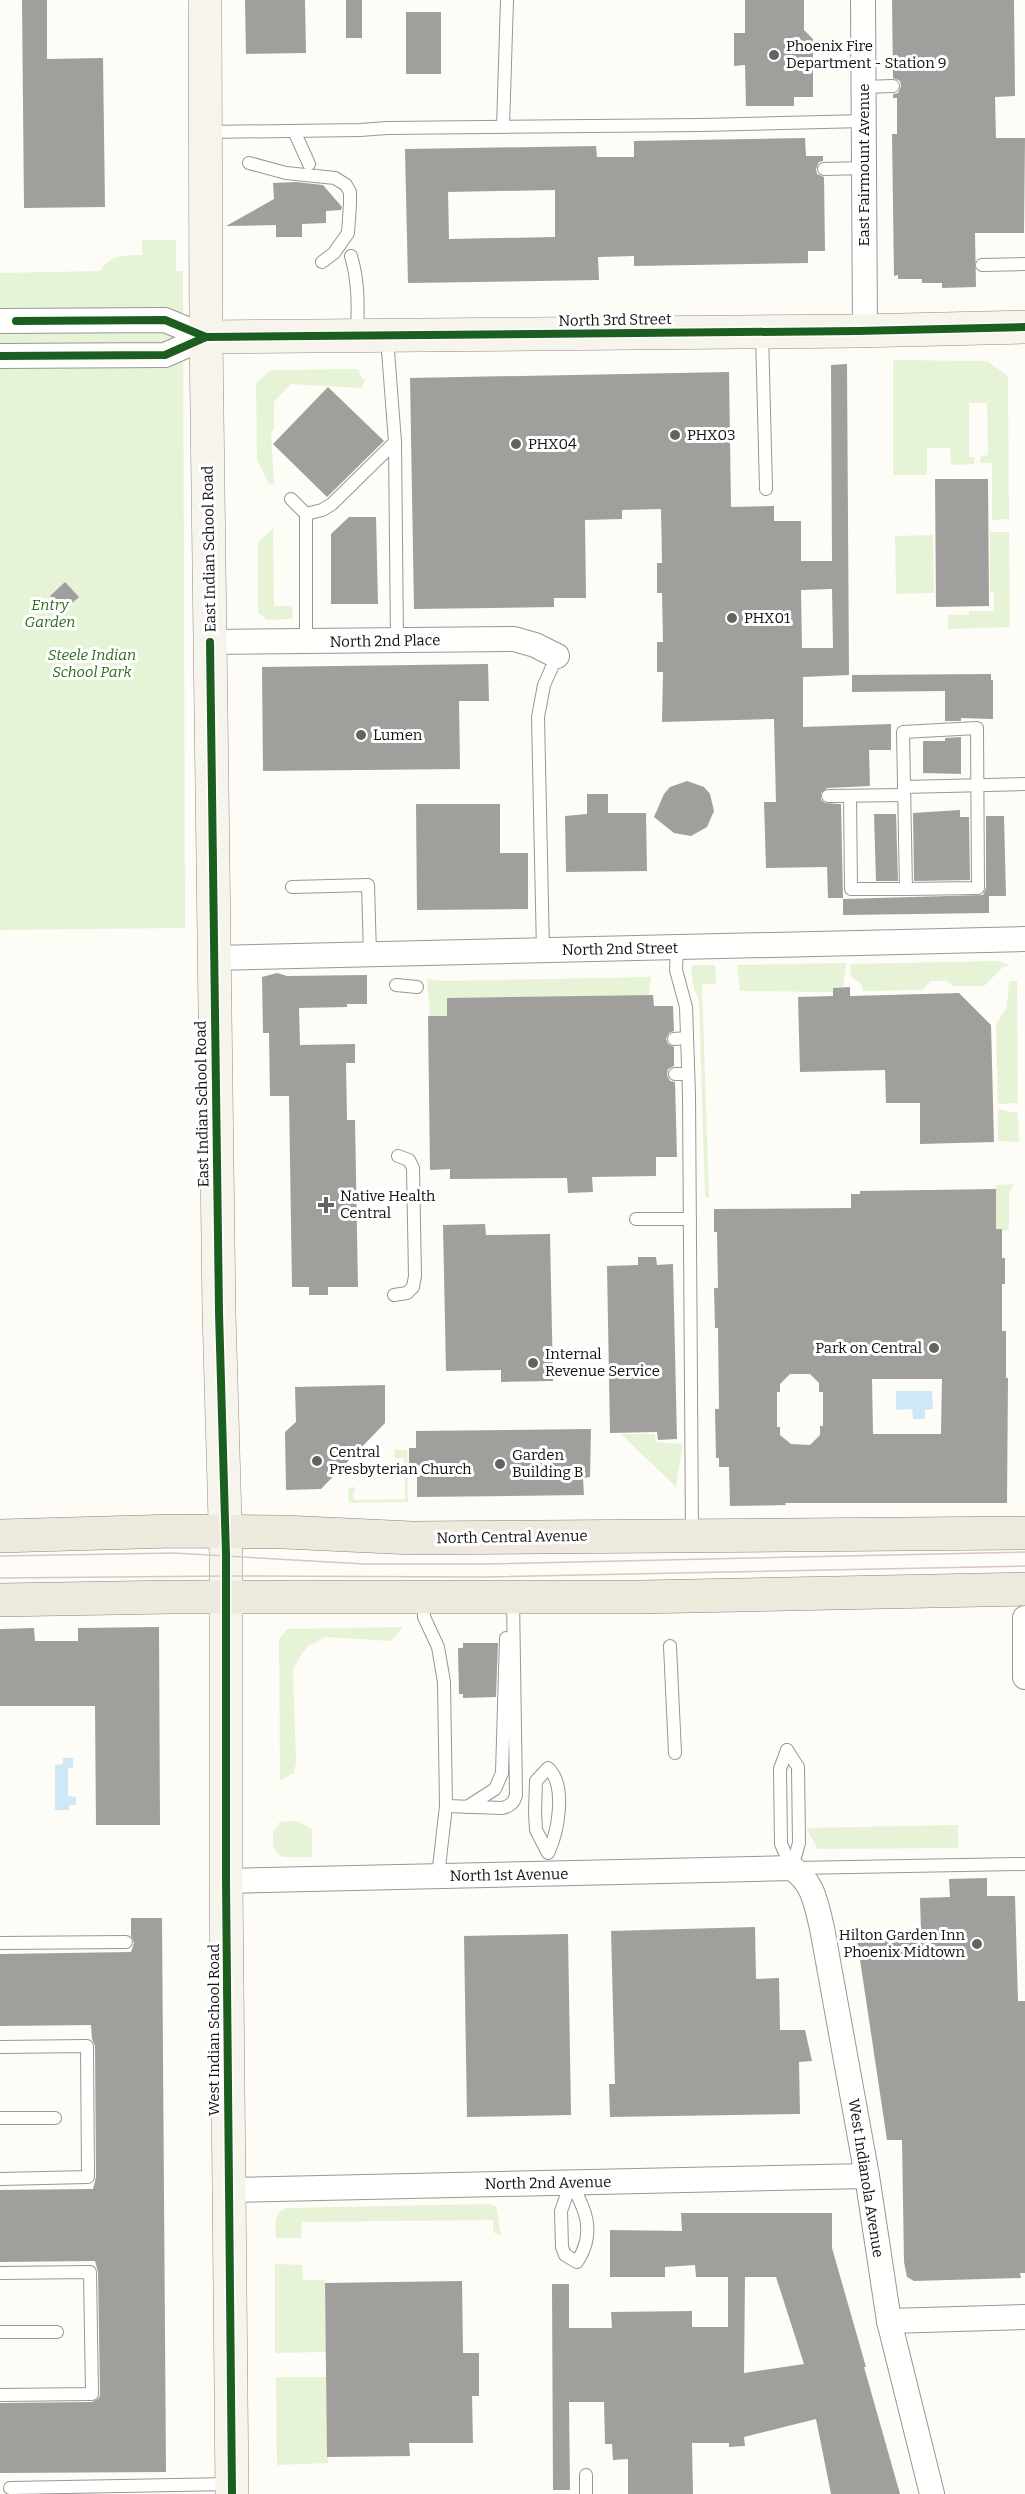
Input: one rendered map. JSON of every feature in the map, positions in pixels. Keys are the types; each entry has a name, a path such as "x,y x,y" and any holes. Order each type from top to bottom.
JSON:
{"main road":[{"name":"East Indian School Road","path":"205,0 206,337 214,958 219,1312 226,1582"},
{"name":"North 3rd Street","path":"206,337 865,331 1025,327"},
{"name":"North Central Avenue","path":"0,1536 174,1531 412,1538 1025,1533"},
{"path":"0,1600 226,1582 514,1607 641,1598 1025,1588"},
{"name":"West Indian School Road","path":"226,1582 226,1881 232,2489"}],"street":[{"name":"East Fairmount Avenue","path":"864,0 865,331"},
{"path":"0,321 165,320 206,337"},
{"path":"0,356 165,355 206,337"},
{"name":"North 2nd Place","path":"210,642 514,639 535,645 557,656"},
{"name":"North 2nd Street","path":"214,958 1025,939"},
{"path":"1025,1618 1025,1677"},
{"name":"North 1st Avenue","path":"226,1881 792,1868"},
{"name":"West Indianola Avenue","path":"792,1868 801,1874 812,1890 822,1928 867,2176 889,2321 932,2494"},
{"name":"North 2nd Avenue","path":"229,2190 867,2176"},
{"path":"889,2321 1025,2317"}],"lane":[{"path":"504,127 507,0"},
{"path":"864,87 893,86"},
{"path":"206,132 864,121"},
{"path":"294,131 309,164"},
{"path":"249,163 286,173 335,178 346,185 350,192 351,204 348,233 334,253 322,262"},
{"path":"824,169 864,168"},
{"path":"351,256 372,336 395,442 397,640"},
{"path":"982,265 1025,264"},
{"path":"762,332 766,489"},
{"path":"306,514 322,510 332,504 395,442"},
{"path":"291,499 306,514 306,641"},
{"path":"543,951 538,717 544,685 557,656"},
{"path":"850,796 851,889 906,889 978,888 977,728 903,732 906,889"},
{"path":"828,796 1025,784"},
{"path":"292,887 368,885 370,955"},
{"path":"676,948 676,970 684,995 689,1094 692,1536"},
{"path":"396,985 417,987"},
{"path":"674,1039 687,1038"},
{"path":"675,1074 688,1074"},
{"path":"675,1095 689,1094"},
{"path":"394,1295 407,1293 413,1287 415,1276 413,1168 410,1160 398,1156"},
{"path":"636,1219 690,1219"},
{"path":"423,1598 424,1617 438,1647 444,1682 446,1806 438,1876"},
{"path":"446,1806 502,1808 510,1806 516,1795 514,1607"},
{"path":"466,1807 495,1790 502,1773 506,1633 514,1607"},
{"path":"670,1646 675,1753"},
{"path":"788,1750 798,1767 799,1843 792,1868 781,1844 780,1769 788,1750"},
{"path":"548,1768 554,1774 556,1781 558,1813 554,1841 548,1853 536,1830 535,1812 536,1781 548,1768"},
{"path":"792,1868 1025,1864"},
{"path":"0,1943 126,1942"},
{"path":"0,2047 87,2046 88,2177 0,2179"},
{"path":"0,2118 55,2118"},
{"path":"571,2182 586,2209 587,2247 577,2262 565,2255 562,2247 561,2211 571,2182"},
{"path":"0,2273 90,2272 92,2394 0,2395"},
{"path":"0,2332 57,2332"},
{"path":"586,2475 586,2494"},
{"path":"7,2490 232,2489"}],"green space":[{"name":"Steele Indian School Park","path":"142,240 176,240 176,271 183,271 185,928 0,930 0,273 100,271 113,259 142,255"},
{"path":"893,360 987,361 1008,376 1009,519 992,520 992,463 980,463 981,456 988,455 987,403 969,403 969,457 975,457 974,464 951,465 950,448 927,448 927,475 893,475"},
{"path":"358,369 362,379 365,379 362,388 291,384 274,402 274,430 271,431 274,484 269,484 257,460 256,383 270,371 276,370"},
{"path":"273,529 274,606 292,606 293,619 267,620 258,613 258,542"},
{"path":"990,532 1009,532 1010,627 948,629 948,615 969,615 969,611 994,611 994,592 990,592"},
{"path":"933,535 934,593 896,594 895,536"},
{"path":"999,961 1010,966 1003,967 984,986 953,986 947,981 930,981 923,990 862,991 862,985 851,976 850,964"},
{"path":"846,963 843,987 833,988 833,992 740,991 737,965"},
{"path":"693,965 715,965 716,984 702,984 709,1198 705,1197 699,1000 694,989 691,967"},
{"path":"651,977 649,995 447,998 447,1016 430,1016 427,979 441,981"},
{"path":"1009,981 1017,981 1018,1103 998,1104 996,1024 1007,1007"},
{"path":"998,1109 1018,1113 1019,1142 998,1141"},
{"path":"1014,1184 1009,1192 1009,1230 1002,1231 1002,1229 996,1229 996,1185"},
{"path":"621,1434 655,1434 656,1442 683,1444 676,1487"},
{"path":"394,1450 407,1450 408,1502 349,1503 348,1491 352,1486 356,1490 353,1492 354,1500 405,1499 404,1458 395,1458"},
{"path":"403,1627 391,1641 326,1637 308,1646 302,1653 293,1670 296,1762 294,1773 280,1780 279,1639 287,1629"},
{"path":"296,1821 312,1829 312,1857 283,1857 277,1853 273,1845 273,1831 279,1822"},
{"path":"958,1825 958,1848 818,1849 806,1828"},
{"path":"488,2204 496,2206 501,2236 493,2232 493,2220 302,2222 301,2238 276,2238 277,2217 286,2208"},
{"path":"275,2264 302,2265 303,2280 325,2280 326,2352 275,2353"},
{"path":"276,2377 326,2377 328,2463 277,2465"}],"water":[{"path":"896,1391 932,1391 933,1409 925,1410 925,1419 913,1419 912,1409 896,1410"},
{"path":"63,1758 73,1758 73,1768 68,1768 68,1796 76,1797 76,1805 69,1805 69,1810 55,1810 55,1765 63,1764"}],"building":[{"path":"22,0 47,0 47,59 103,58 105,207 24,208"},
{"path":"245,0 305,0 306,53 246,54"},
{"path":"346,0 362,0 362,38 346,38"},
{"name":"Phoenix Fire Department - Station 9","path":"745,0 804,0 804,30 813,39 813,97 794,97 794,106 746,106 745,65 734,66 734,33 745,33"},
{"path":"892,0 1014,0 1015,96 995,97 996,138 1025,138 1024,233 975,233 976,287 942,288 942,283 922,283 922,279 898,279 898,275 894,276 892,134 897,134 897,98 893,98 893,94 898,93 901,86 900,81 893,78"},
{"path":"406,12 441,12 441,74 406,74"},
{"path":"805,138 806,156 823,156 823,161 819,162 816,169 817,174 824,177 825,251 808,251 808,263 634,266 634,256 598,257 599,280 408,283 405,149 596,146 597,157 634,157 634,141","holes":["555,190 555,237 449,239 448,192"]},
{"path":"296,182 323,185 342,207 341,210 326,211 326,223 302,224 302,237 276,237 276,225 226,226 274,199 273,183"},
{"path":"847,364 849,675 803,677 803,727 891,724 891,750 869,750 870,786 827,788 821,793 821,800 825,803 841,804 843,898 828,898 827,867 766,868 764,802 776,802 774,719 662,722 663,672 657,672 657,642 663,642 662,593 657,593 657,563 662,563 661,509 622,510 622,519 585,520 586,598 554,598 554,607 414,609 410,378 729,372 731,507 774,506 774,521 801,521 801,561 832,561 831,365","holes":["832,589 833,648 802,648 801,590"]},
{"path":"328,387 384,441 327,497 273,444"},
{"path":"935,479 988,479 989,606 936,607"},
{"path":"349,517 376,517 378,604 331,604 331,534"},
{"path":"65,582 79,597 63,611 50,596"},
{"name":"Lumen","path":"488,664 489,701 459,701 460,769 263,771 262,667"},
{"path":"991,674 993,719 961,718 961,721 945,721 945,691 852,692 852,675"},
{"path":"961,737 961,774 923,773 923,741 945,741 945,738"},
{"path":"687,781 704,787 710,794 714,811 707,827 691,836 674,833 654,817 664,794 670,787"},
{"path":"587,794 608,794 608,813 646,813 647,871 566,872 565,816 587,814"},
{"path":"416,804 500,804 500,853 528,853 528,909 417,910"},
{"path":"960,810 960,817 969,817 970,880 914,881 913,813"},
{"path":"874,814 896,814 898,881 876,881"},
{"path":"986,816 1004,816 1006,896 989,896 989,913 843,915 843,899 983,895 986,888"},
{"path":"277,973 287,976 367,975 367,1004 347,1004 347,1007 299,1008 300,1045 355,1044 355,1063 346,1063 347,1120 355,1120 358,1287 328,1287 328,1295 309,1295 309,1287 292,1287 289,1096 270,1096 269,1033 263,1033 262,977"},
{"path":"850,987 850,996 959,993 991,1025 994,1142 920,1144 920,1103 886,1103 885,1070 800,1072 798,997 833,996 833,988"},
{"path":"653,995 654,1006 673,1006 674,1031 669,1033 666,1039 668,1044 674,1047 674,1066 668,1069 667,1075 670,1081 675,1082 677,1157 656,1157 656,1176 592,1177 593,1192 568,1193 567,1178 450,1179 450,1169 430,1170 428,1016 447,1016 447,998"},
{"name":"Park on Central","path":"996,1189 996,1229 1002,1229 1002,1258 1005,1258 1005,1284 1002,1284 1002,1331 1006,1331 1006,1378 1008,1378 1007,1503 785,1503 786,1505 730,1506 729,1467 719,1467 719,1458 716,1458 715,1409 719,1409 718,1328 715,1328 714,1288 718,1288 717,1232 714,1232 714,1209 851,1208 851,1194 860,1194 860,1191","holes":["790,1374 810,1374 819,1383 819,1392 823,1392 823,1426 820,1426 820,1435 810,1445 791,1444 780,1435 780,1427 777,1427 777,1392 780,1392 780,1384","872,1379 942,1379 941,1434 873,1434"]},
{"path":"485,1224 486,1235 550,1234 553,1381 501,1382 501,1370 446,1371 443,1225"},
{"path":"638,1257 656,1257 657,1265 673,1264 677,1439 658,1440 657,1432 610,1433 607,1266 638,1265"},
{"name":"Central Presbyterian Church","path":"385,1385 385,1423 321,1489 286,1490 285,1432 296,1422 295,1387"},
{"name":"Garden Building B","path":"591,1429 590,1477 583,1478 584,1495 417,1497 417,1468 409,1468 409,1448 416,1448 416,1431"},
{"path":"159,1627 160,1825 96,1825 95,1706 0,1706 0,1629 34,1628 35,1641 78,1641 78,1628"},
{"path":"463,1643 498,1643 496,1697 463,1698 463,1694 459,1694 458,1648 463,1648"},
{"path":"987,1878 987,1896 1015,1896 1018,2001 1025,2001 1025,2273 1020,2273 1021,2278 914,2281 907,2277 904,2262 902,2140 887,2140 856,1933 921,1932 920,1898 950,1897 949,1879"},
{"path":"131,1918 162,1918 166,2472 0,2473 0,2403 92,2402 99,2398 100,2394 98,2272 95,2261 0,2262 0,2190 93,2189 96,2177 95,2046 91,2025 0,2026 0,1954 131,1952 134,1943 131,1936"},
{"path":"755,1927 756,1979 779,1978 780,2030 805,2030 812,2061 799,2062 800,2114 610,2117 609,2084 615,2084 611,1931"},
{"path":"568,1934 571,2115 467,2117 464,1936"},
{"path":"681,2213 832,2213 832,2248 900,2494 831,2494 816,2419 744,2437 745,2446 729,2447 729,2443 692,2443 693,2494 628,2494 628,2459 613,2460 612,2444 605,2444 604,2402 569,2402 570,2490 553,2490 552,2284 569,2284 569,2328 612,2328 611,2312 692,2311 692,2327 728,2327 728,2277 696,2277 695,2265 665,2267 665,2277 610,2277 610,2230 682,2231","holes":["745,2277 776,2277 804,2364 744,2373"]},
{"path":"462,2281 463,2353 479,2353 479,2396 472,2396 473,2443 409,2443 410,2456 327,2457 325,2283"}],"tram line":[{"path":"0,1556 174,1553 364,1564 483,1564 1025,1552"},
{"path":"0,1578 483,1577 1025,1566"}],"cycle path":[{"path":"16,321 165,320 206,337 857,331 1025,327"},
{"path":"0,356 165,355 206,337"},
{"path":"210,642 219,1312 226,1555 226,1881 232,2494"}],"place":[{"name":"Phoenix Fire Department - Station 9","path":"774,55"},
{"name":"PHX03","path":"675,435"},
{"name":"PHX04","path":"516,444"},
{"name":"PHX01","path":"732,618"},
{"name":"Lumen","path":"361,735"},
{"name":"Native Health Central","path":"326,1205"},
{"name":"Park on Central","path":"934,1348"},
{"name":"Internal Revenue Service","path":"533,1363"},
{"name":"Central Presbyterian Church","path":"317,1461"},
{"name":"Garden Building B","path":"500,1464"},
{"name":"Hilton Garden Inn Phoenix Midtown","path":"977,1944"}],"park label":[{"name":"Entry Garden","path":"50,614"}]}
